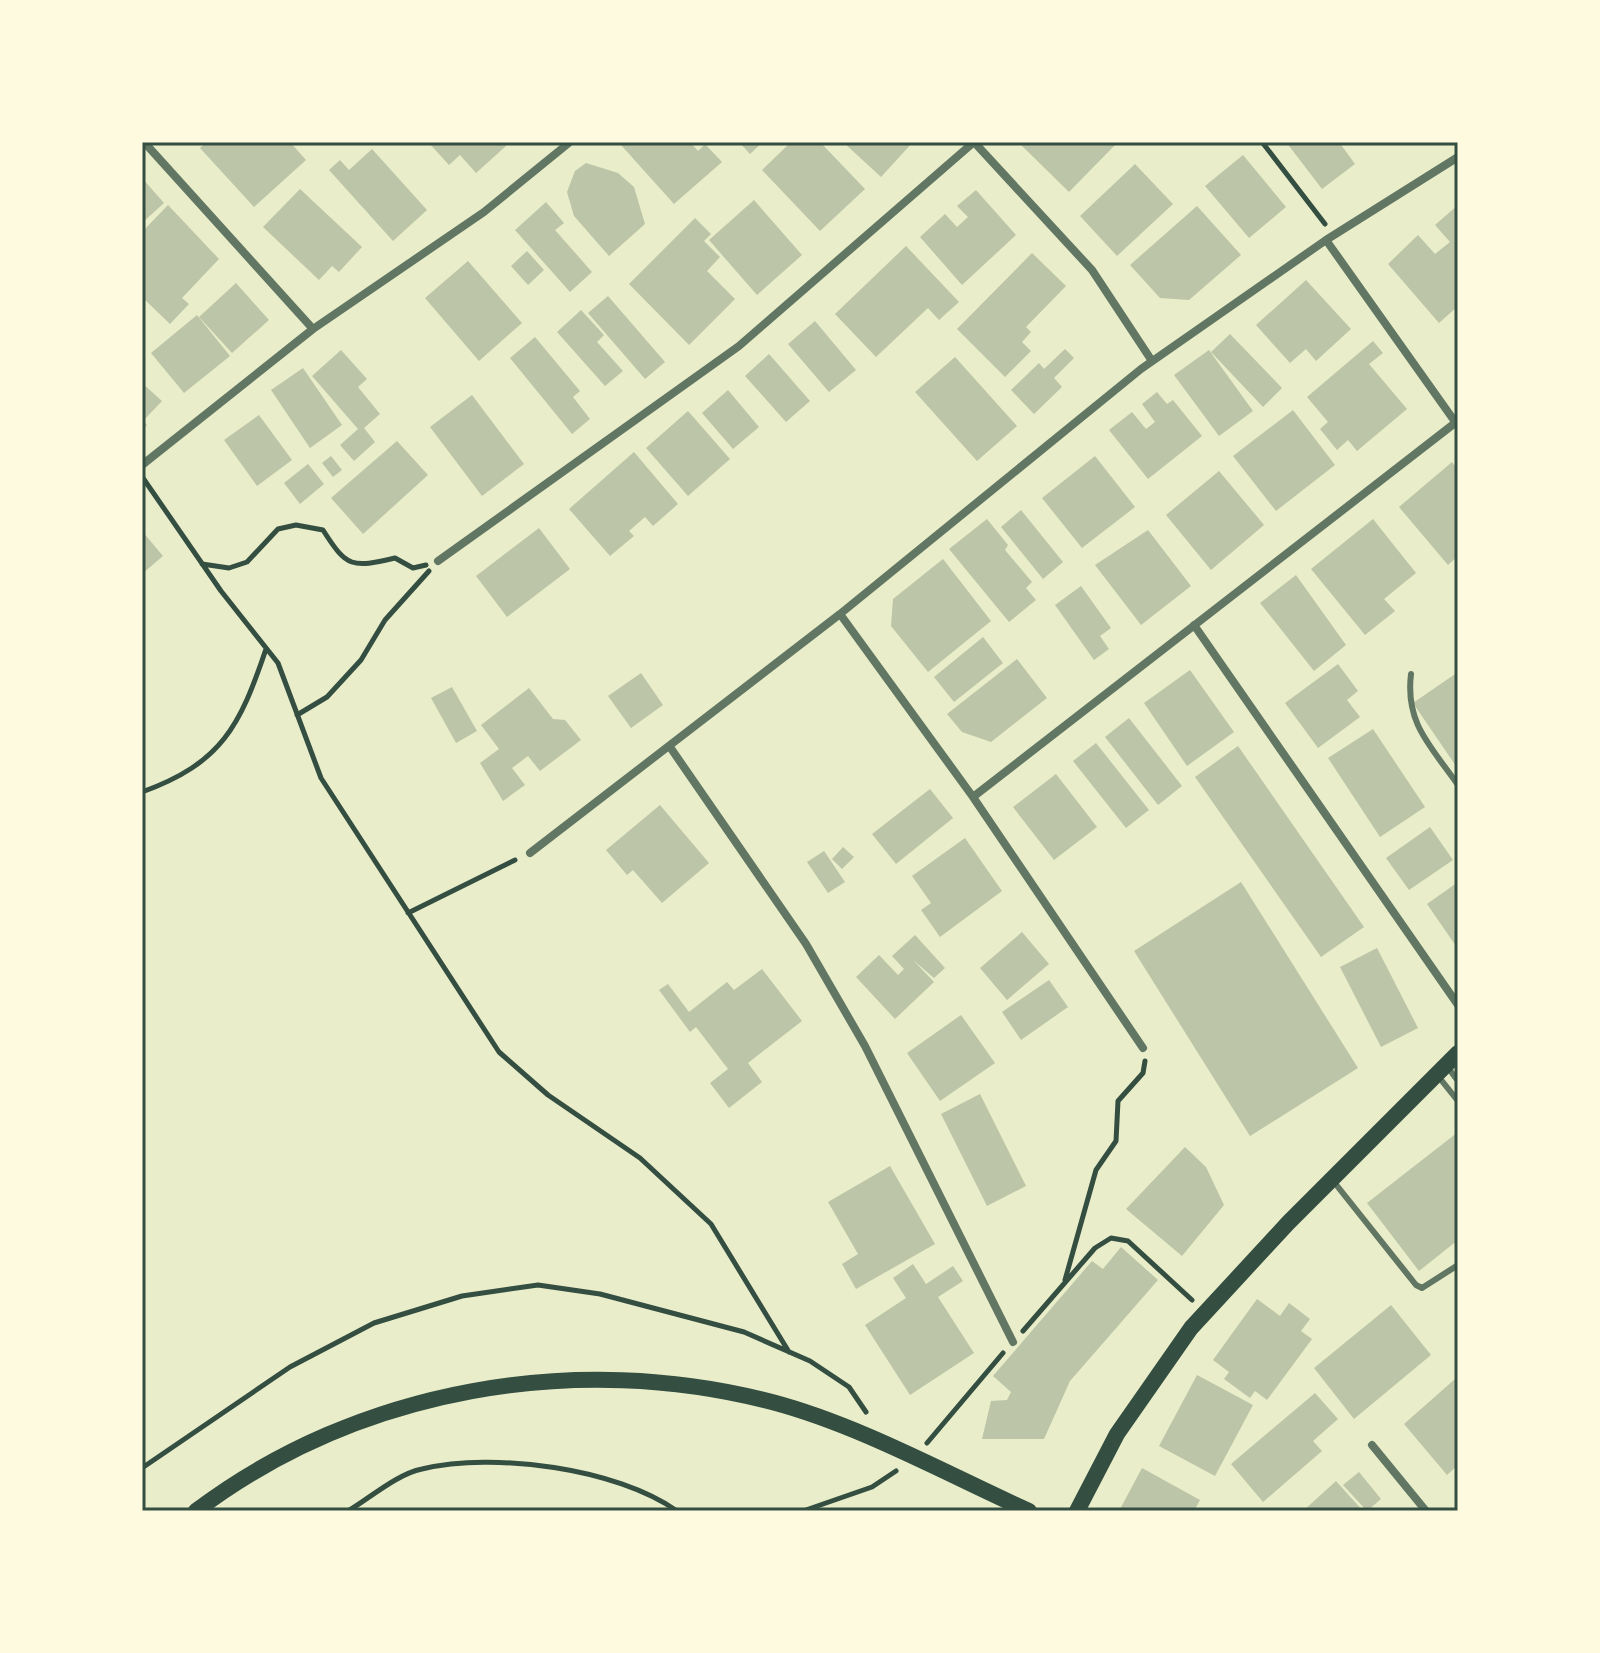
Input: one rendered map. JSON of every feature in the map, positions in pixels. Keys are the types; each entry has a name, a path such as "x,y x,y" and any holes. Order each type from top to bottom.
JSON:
{"main road":[{"path":"1077,1511 1117,1434 1205,1312 1447,1064"},
{"path":"196,1511 265,1466 320,1438 437,1398 510,1384 595,1380 716,1390 775,1403 870,1440 1029,1511"}],"street":[{"path":"144,142 313,329"},
{"path":"142,465 313,329 484,212 570,142"},
{"path":"438,561 739,346 974,142 1092,270 1152,361"},
{"path":"530,853 840,614 1152,361 1330,238 1458,157"},
{"path":"973,797 1457,425 1330,238"},
{"path":"840,614 973,797 1143,1048"},
{"path":"1194,625 1458,1005"},
{"path":"670,747 806,944 843,1007 1013,1342"},
{"path":"1372,1445 1426,1511"}],"lane":[{"path":"1411,674 1408,699 1414,722 1458,785"},
{"path":"1447,1064 1458,1081"},
{"path":"1447,1064 1458,1101"},
{"path":"1332,1179 1416,1285 1422,1288 1430,1286 1458,1265"}],"path":[{"path":"1262,142 1330,238"},
{"path":"142,478 202,564 278,663 321,778 499,1052 548,1095 640,1158 711,1224 789,1352"},
{"path":"202,564 229,568 247,562 278,529 296,525 323,530 348,563 358,566 395,558 413,568 438,561"},
{"path":"297,715 327,697 361,660 385,620 438,561"},
{"path":"142,792 181,778 218,746 244,711 266,648"},
{"path":"408,913 530,853"},
{"path":"1064,1285 1096,1170 1116,1141 1119,1129 1115,1110 1118,1101 1143,1073 1143,1048"},
{"path":"803,1511 872,1487 913,1459 1095,1248 1111,1238 1128,1241 1205,1312"},
{"path":"142,1468 290,1367 374,1323 462,1296 538,1285 600,1294 744,1332 789,1352 849,1387 868,1414 870,1440"},
{"path":"348,1511 419,1469 460,1463 544,1464 653,1494 677,1511"}],"building":[{"path":"206,142 290,142 306,160 254,207 200,148"},
{"path":"428,142 502,142 506,146 476,173 460,155 449,165"},
{"path":"625,142 690,142 698,151 705,144 722,162 674,204 621,145"},
{"path":"739,142 763,142 750,154"},
{"path":"791,142 820,142 865,189 820,231 762,170"},
{"path":"843,142 913,142 881,177"},
{"path":"1018,142 1114,142 1116,144 1069,192"},
{"path":"1286,142 1339,142 1355,164 1322,189"},
{"path":"372,149 427,210 393,241 329,170 340,160 349,170"},
{"path":"1243,155 1286,207 1249,238 1205,186"},
{"path":"586,163 618,173 634,187 645,224 609,256 574,216 567,192 575,171"},
{"path":"1135,164 1173,204 1117,256 1080,216"},
{"path":"142,178 164,203 142,223"},
{"path":"300,189 362,247 339,272 332,266 319,280 263,227"},
{"path":"976,190 1016,235 962,285 920,237 945,214 957,227 968,217 957,206"},
{"path":"754,200 802,255 757,295 709,240"},
{"path":"546,202 564,223 555,230 592,272 570,292 515,230"},
{"path":"168,205 219,259 182,298 189,304 170,324 142,297 142,232"},
{"path":"1458,205 1458,306 1439,323 1388,264 1418,235 1435,254 1450,242 1435,225"},
{"path":"1197,206 1241,255 1189,300 1160,298 1130,265"},
{"path":"695,218 711,234 704,241 720,257 707,271 735,299 689,345 629,284"},
{"path":"906,246 959,302 939,320 928,308 876,357 835,314"},
{"path":"527,251 544,270 528,285 511,266"},
{"path":"1032,253 1066,286 1026,327 1031,332 1022,342 1031,351 1005,377 957,329"},
{"path":"468,261 522,323 479,361 425,298"},
{"path":"1306,280 1351,329 1316,361 1306,349 1290,363 1256,325"},
{"path":"236,283 269,320 232,353 199,317"},
{"path":"608,296 665,362 645,379 588,313"},
{"path":"581,310 604,335 597,342 623,371 605,386 557,332"},
{"path":"197,315 230,356 184,393 151,353"},
{"path":"815,321 856,370 829,392 788,344"},
{"path":"1230,334 1282,388 1263,407 1211,352"},
{"path":"535,337 580,391 573,397 590,419 572,434 510,358"},
{"path":"1373,341 1383,353 1369,364 1407,409 1357,451 1348,440 1337,450 1320,429 1328,422 1307,397"},
{"path":"1065,349 1074,358 1054,378 1062,387 1034,414 1011,390 1039,363 1044,369"},
{"path":"341,350 367,379 358,387 380,414 364,428 375,442 354,461 340,445 358,429 312,376"},
{"path":"1209,350 1253,411 1219,436 1174,375"},
{"path":"769,354 810,401 786,422 745,376"},
{"path":"955,357 1017,426 977,461 915,392"},
{"path":"303,368 342,425 310,448 271,390"},
{"path":"142,383 162,401 143,421 147,425 142,431"},
{"path":"728,390 759,427 733,449 702,413"},
{"path":"1157,392 1167,404 1173,400 1202,436 1148,479 1109,430 1132,412 1146,429 1155,422 1142,404"},
{"path":"472,395 524,464 482,496 430,427"},
{"path":"1293,410 1335,465 1276,511 1233,456"},
{"path":"688,411 730,459 688,496 646,448"},
{"path":"259,415 292,460 257,486 224,440"},
{"path":"397,441 428,475 363,534 331,498"},
{"path":"634,452 678,504 653,526 645,517 629,531 634,536 610,556 569,509"},
{"path":"331,456 342,470 333,477 322,463"},
{"path":"1095,456 1135,507 1082,548 1042,498"},
{"path":"1452,462 1458,470 1458,556 1448,565 1399,507"},
{"path":"308,464 324,484 300,504 284,483"},
{"path":"1219,471 1264,525 1211,570 1166,515"},
{"path":"1021,510 1063,562 1043,579 1001,527"},
{"path":"987,519 1008,545 1005,550 1032,582 1026,588 1036,600 1009,622 949,549"},
{"path":"1373,519 1416,573 1384,599 1395,611 1365,635 1311,569"},
{"path":"539,528 570,569 507,617 476,576"},
{"path":"1148,530 1191,586 1141,625 1095,565"},
{"path":"142,531 163,556 142,574"},
{"path":"943,559 991,621 928,672 891,626 893,599"},
{"path":"1296,575 1346,645 1314,671 1260,603"},
{"path":"1081,586 1111,628 1100,636 1109,649 1094,660 1055,605"},
{"path":"983,637 1003,663 954,702 934,677"},
{"path":"1017,659 1047,698 991,742 962,732 947,714"},
{"path":"1338,664 1358,691 1347,700 1360,717 1318,748 1285,703"},
{"path":"1190,670 1234,732 1187,766 1144,703"},
{"path":"1458,672 1458,769 1413,703"},
{"path":"641,673 663,705 631,728 608,696"},
{"path":"452,687 477,731 456,743 431,698"},
{"path":"529,688 553,719 565,720 581,740 540,771 528,756 512,768 525,785 503,801 480,763 499,749 481,725"},
{"path":"1129,718 1182,786 1158,805 1105,737"},
{"path":"1373,729 1425,807 1380,837 1328,758"},
{"path":"1096,743 1149,810 1126,828 1073,761"},
{"path":"1238,746 1364,927 1321,957 1195,777"},
{"path":"1056,774 1097,827 1054,860 1013,807"},
{"path":"930,789 953,818 896,864 872,834"},
{"path":"660,805 709,863 662,903 633,870 627,875 606,850"},
{"path":"1430,827 1453,860 1409,890 1386,858"},
{"path":"965,838 1002,891 940,937 921,910 931,903 912,876"},
{"path":"843,847 854,857 842,869 832,859"},
{"path":"824,851 845,882 828,893 807,862"},
{"path":"1241,882 1358,1068 1250,1136 1134,951"},
{"path":"1458,882 1458,949 1427,904"},
{"path":"1022,932 1049,964 1007,1000 980,968"},
{"path":"915,935 945,968 934,978 913,960 934,982 895,1019 856,977 879,955 898,975 904,969 892,956"},
{"path":"1377,948 1418,1028 1381,1047 1340,967"},
{"path":"762,969 802,1021 748,1063 762,1082 729,1108 710,1083 728,1069 696,1027 690,1032 659,990 668,984 689,1012 727,982 734,990"},
{"path":"1049,980 1068,1007 1021,1040 1002,1012"},
{"path":"961,1015 995,1063 940,1101 907,1053"},
{"path":"980,1094 1026,1186 987,1206 941,1114"},
{"path":"1458,1132 1458,1240 1419,1271 1367,1203"},
{"path":"1185,1147 1206,1167 1224,1205 1182,1256 1126,1209"},
{"path":"890,1166 935,1244 856,1289 842,1264 858,1254 828,1202"},
{"path":"1121,1247 1158,1280 1070,1381 1044,1439 982,1439 991,1401 1007,1400 1011,1392 993,1376 1092,1261 1103,1269"},
{"path":"913,1264 926,1284 953,1266 963,1281 938,1297 974,1353 910,1395 865,1325 906,1298 893,1278"},
{"path":"1257,1299 1280,1316 1289,1303 1310,1319 1301,1331 1312,1339 1267,1400 1255,1391 1250,1398 1224,1379 1229,1372 1213,1360"},
{"path":"1391,1305 1431,1355 1354,1419 1314,1368"},
{"path":"1197,1375 1253,1405 1215,1476 1159,1446"},
{"path":"1455,1379 1458,1465 1447,1475 1404,1424"},
{"path":"1315,1393 1338,1419 1313,1441 1322,1451 1263,1502 1231,1464"},
{"path":"1142,1468 1200,1500 1194,1511 1119,1511"},
{"path":"1359,1472 1381,1499 1367,1511 1343,1485"},
{"path":"1336,1481 1363,1511 1303,1511"}]}
